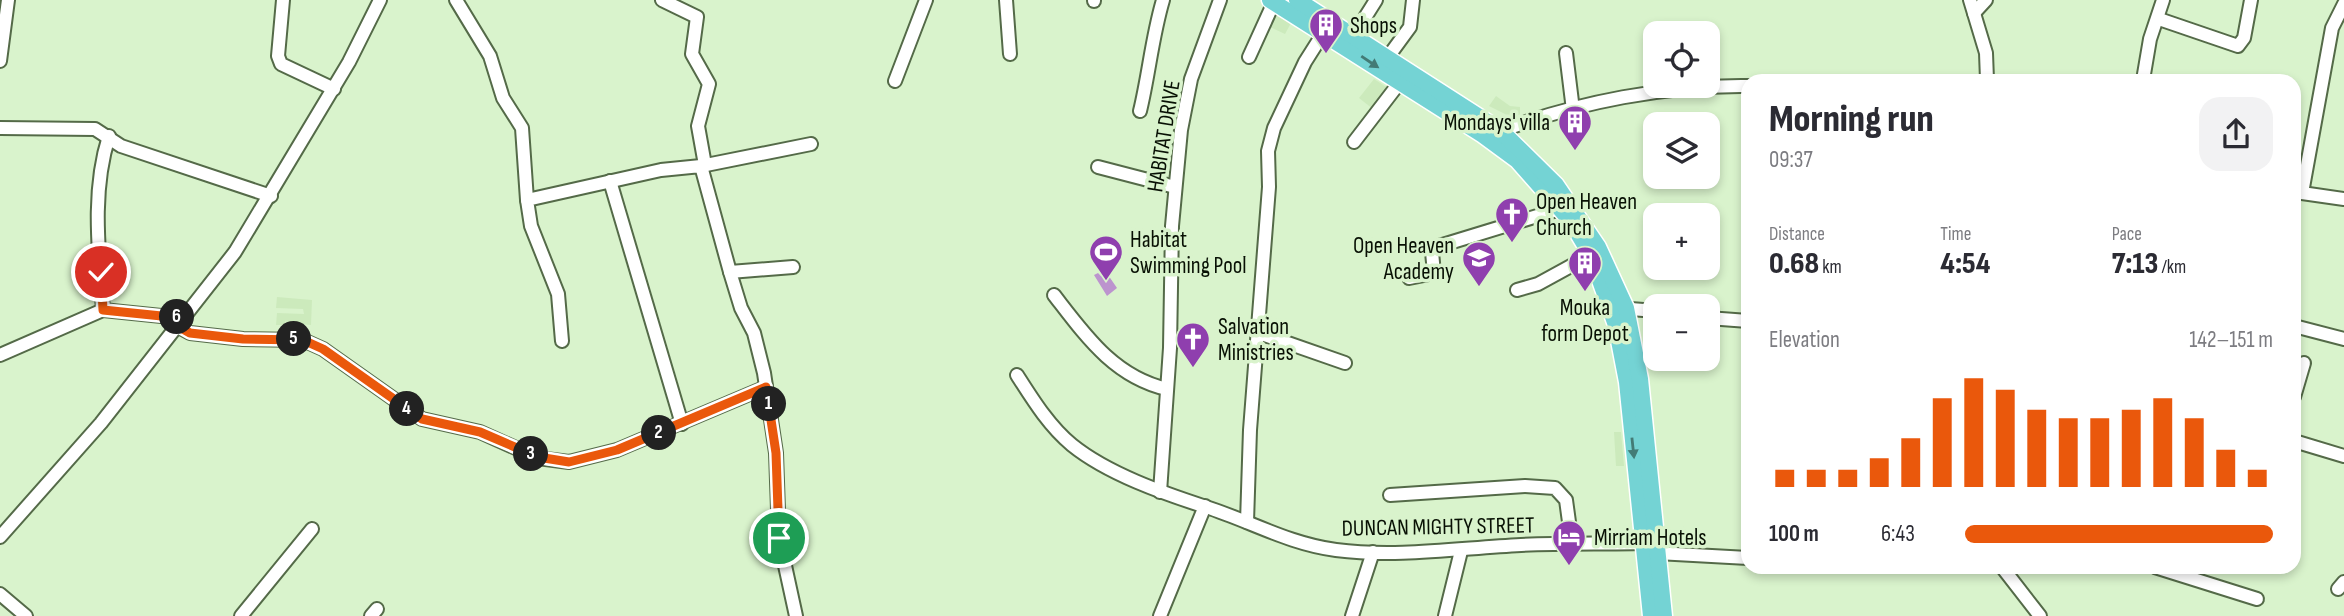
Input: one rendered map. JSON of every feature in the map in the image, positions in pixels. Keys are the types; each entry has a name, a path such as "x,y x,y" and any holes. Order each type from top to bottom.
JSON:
{"main road":[{"path":"1297,0 1501,131 1525,151 1579,215 1610,269 1640,379 1664,616"},
{"path":"1272,1 1324,32 1517,160 1560,209 1591,255 1619,308 1651,616"}],"street":[{"path":"0,61 8,0"},
{"path":"283,0 278,56 281,64 334,89"},
{"path":"0,537 101,423 178,321 235,252 334,89 380,0"},
{"path":"456,0 490,56 503,98 522,128 531,226 558,294 562,341"},
{"path":"662,0 697,17 692,54 709,84 698,126 703,166 740,308 754,333 766,387 776,453 779,538 796,616"},
{"path":"895,81 926,0"},
{"path":"1006,0 1010,54"},
{"path":"1140,111 1149,72 1150,48 1163,0"},
{"name":"HABITAT DRIVE","path":"1160,492 1175,187 1181,130 1191,79 1220,0"},
{"path":"1354,35 1376,0"},
{"path":"1388,57 1410,27 1413,0"},
{"path":"1986,0 1972,6 1986,53 1987,74"},
{"path":"2144,74 2150,39 2159,19 2163,0"},
{"path":"2159,19 2238,46 2244,38 2251,0"},
{"path":"1250,57 1272,1"},
{"path":"2301,178 2332,28 2344,4"},
{"path":"1247,522 1250,430 1269,187 1268,151 1273,128 1305,62 1324,32"},
{"path":"1566,53 1573,110"},
{"path":"1354,142 1400,82"},
{"path":"1501,131 1573,110 1701,86 1741,86"},
{"path":"0,128 95,129 121,146 271,196"},
{"path":"103,310 98,190 100,163 109,136"},
{"path":"527,200 661,170 703,166 811,144"},
{"path":"1098,167 1175,187"},
{"path":"610,181 682,424"},
{"path":"2301,192 2344,199"},
{"path":"1409,278 1434,273 1432,252 1436,247 1560,209"},
{"path":"1517,289 1538,284 1591,255"},
{"path":"730,272 793,267"},
{"path":"1054,295 1089,340 1117,367 1141,381 1167,389"},
{"path":"1619,308 1643,310"},
{"path":"0,355 103,310 178,321 190,333 303,340 323,349 422,419 480,432 538,457 569,462 617,450 766,387"},
{"path":"1720,319 1741,320"},
{"path":"2301,328 2344,339"},
{"path":"1259,333 1345,363"},
{"path":"2301,373 2304,363"},
{"name":"DUNCAN MIGHTY STREET","path":"1017,375 1042,413 1073,446 1160,492 1205,506 1268,533 1315,545 1373,552 1643,543"},
{"path":"2301,443 2344,456"},
{"path":"1390,495 1525,486 1555,488 1566,500 1572,544"},
{"path":"1160,616 1205,506"},
{"path":"241,616 312,528"},
{"path":"1445,616 1461,551"},
{"path":"1352,616 1373,552"},
{"path":"1657,553 1741,558"},
{"path":"2007,574 2040,616"},
{"path":"2177,574 2257,599"},
{"path":"0,594 26,616"}],"shaded area":[{"path":"1271,13 1291,23 1285,34 1266,25"},
{"path":"1374,79 1388,88 1373,109 1359,98"},
{"path":"1172,90 1182,92 1176,114 1167,112"},
{"path":"1496,96 1510,106 1520,107 1520,117 1509,116 1489,106"},
{"name":"Habitat Swimming Pool","path":"1104,269 1117,288 1107,296 1094,275 1098,273 1101,276"},
{"path":"277,297 312,300 311,325 287,323 286,320 284,325 276,325 277,313 304,314 303,309 276,308"},
{"path":"1614,432 1621,432 1624,466 1616,466"}],"place":[{"name":"Shops","path":"1326,55"},
{"name":"Mondays' villa","path":"1575,152"},
{"name":"Open Heaven Church","path":"1512,244"},
{"name":"Habitat Swimming Pool","path":"1106,282"},
{"name":"Open Heaven Academy","path":"1479,288"},
{"name":"Mouka form Depot","path":"1585,293"},
{"name":"Salvation Ministries","path":"1193,369"},
{"name":"Mirriam Hotels","path":"1569,567"}],"route":[{"path":"101,272 103,310 181,318 176,325 190,333 243,339 303,340 323,349 422,419 480,432 538,457 569,462 617,450 766,387 776,453 779,538"}]}
